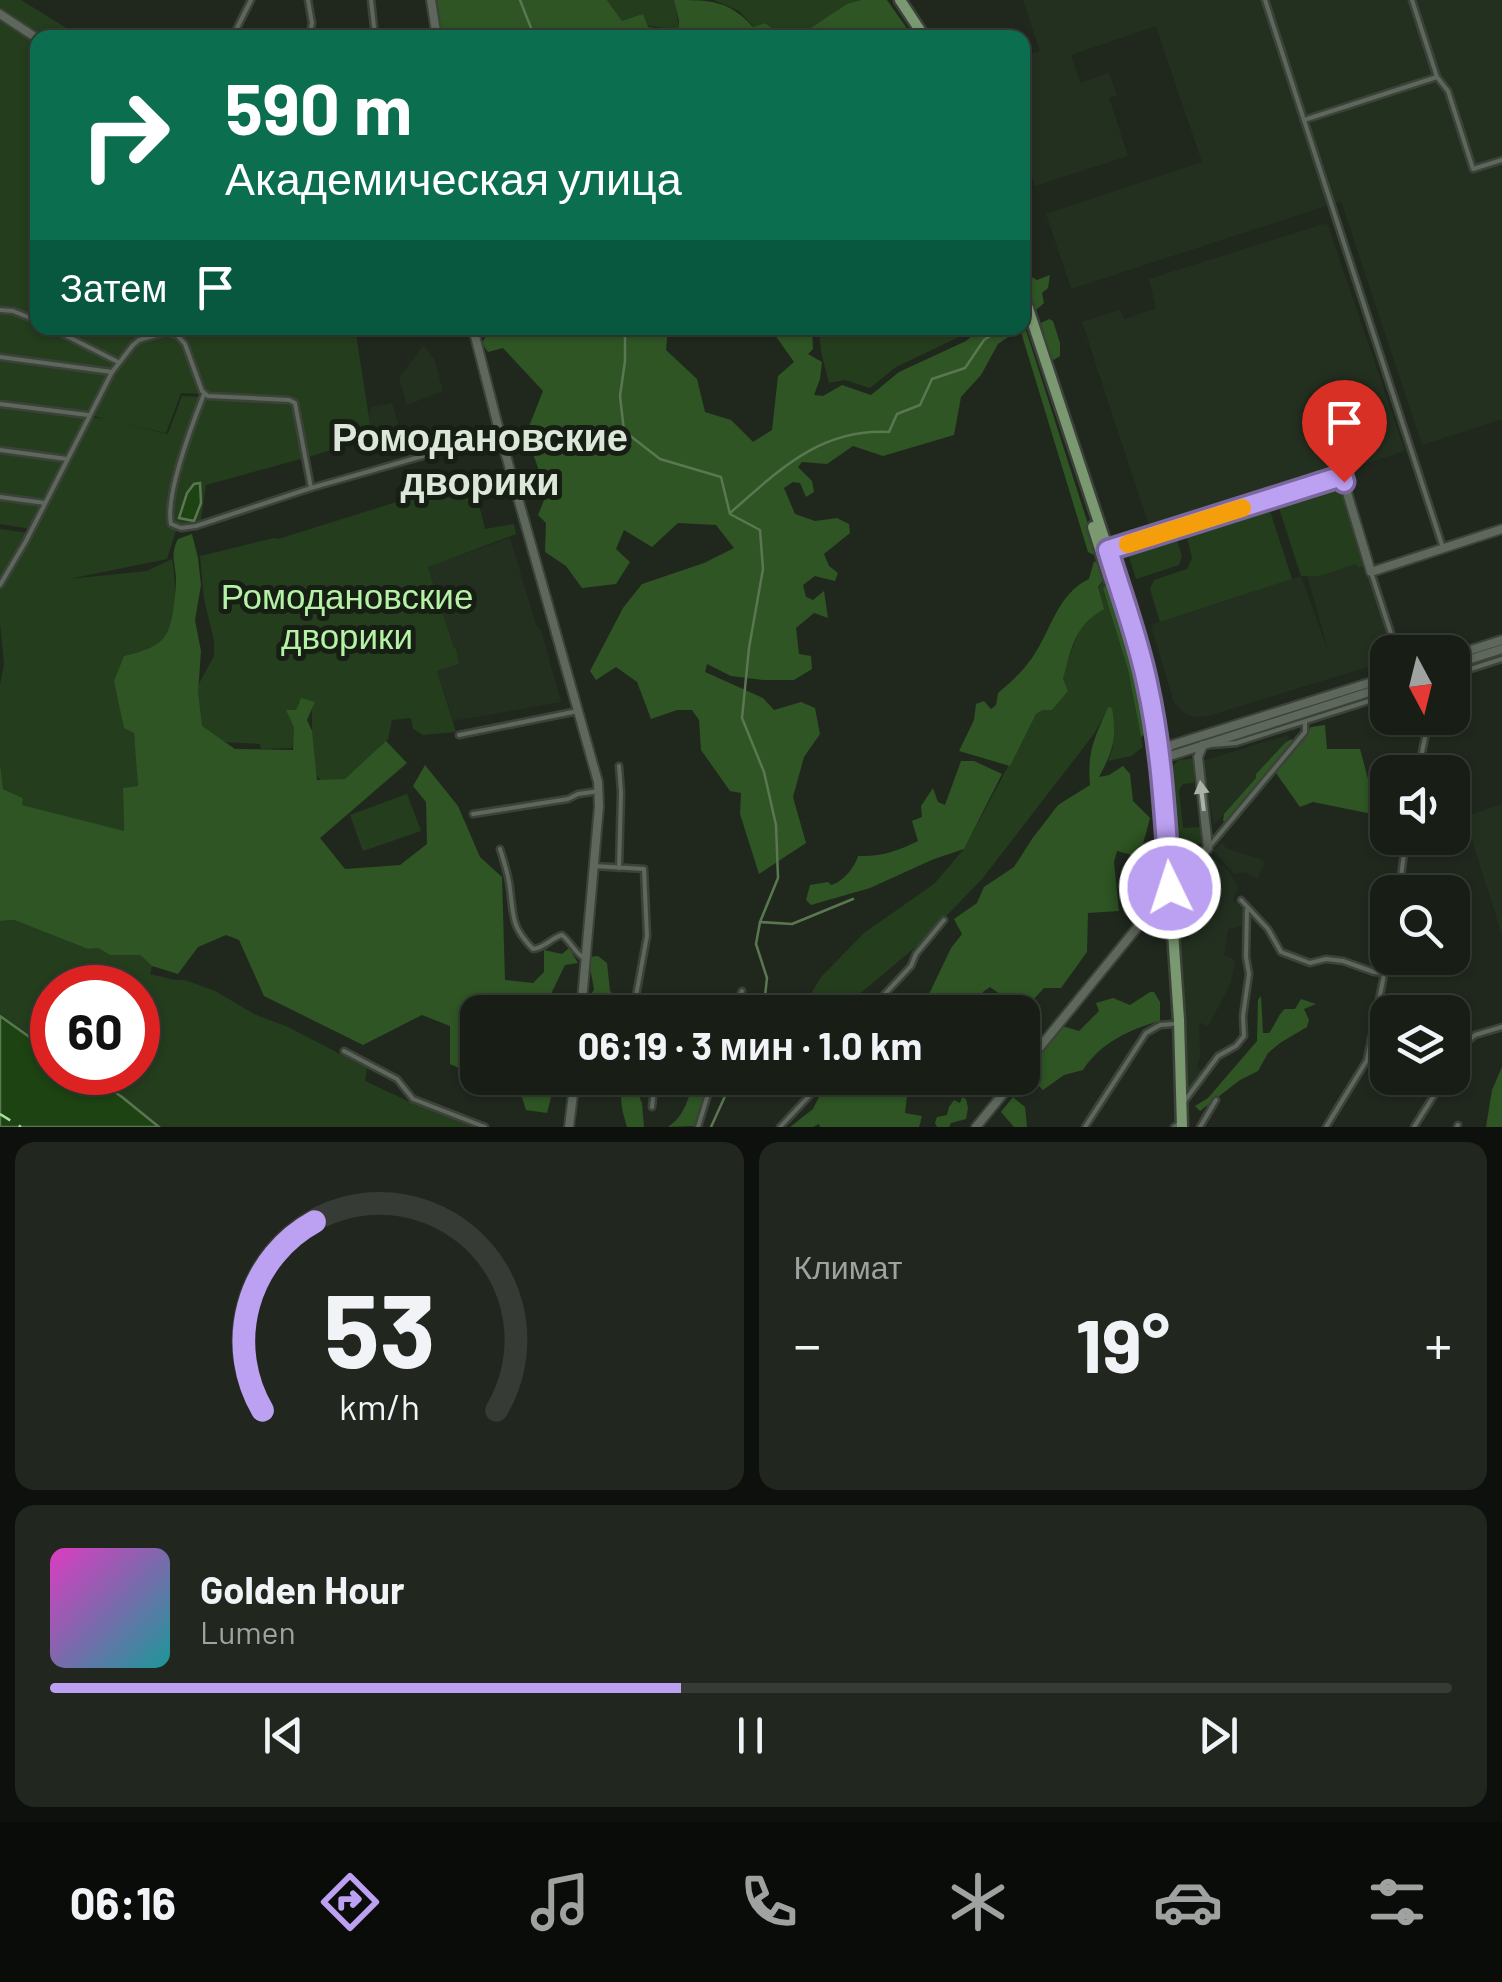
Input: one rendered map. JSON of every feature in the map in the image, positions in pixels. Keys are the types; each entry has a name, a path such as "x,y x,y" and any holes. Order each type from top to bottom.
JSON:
{"main road":[{"path":"896,0 916,30"},
{"path":"1030,316 1102,555 1146,678 1157,736 1182,1104 1177,1126"},
{"path":"1030,333 1142,680 1161,773 1177,1126"}],"street":[{"path":"236,30 251,0"},
{"path":"308,0 311,30"},
{"path":"370,0 374,28"},
{"path":"431,0 435,30"},
{"path":"1265,0 1443,548"},
{"path":"1412,0 1473,169 1502,160"},
{"path":"0,14 30,34"},
{"path":"1304,120 1437,77"},
{"path":"0,310 30,318"},
{"path":"64,335 118,362"},
{"path":"0,585 118,362 139,340 160,335"},
{"path":"176,335 186,344 204,394 186,438 172,524 186,528 500,434"},
{"path":"475,335 599,791 582,995"},
{"path":"0,357 112,372"},
{"path":"204,394 295,403 311,488"},
{"path":"0,404 88,416"},
{"path":"0,450 67,459"},
{"path":"1102,555 1342,476 1392,635"},
{"path":"0,497 45,503"},
{"path":"1371,572 1502,529"},
{"path":"1470,650 1502,640"},
{"path":"1470,659 1502,649"},
{"path":"1470,669 1502,659"},
{"path":"1156,754 1370,683"},
{"path":"1303,718 1370,693"},
{"path":"1190,744 1205,745 1370,701"},
{"path":"458,735 578,711"},
{"path":"1040,1047 1305,732 1303,718"},
{"path":"1157,736 1172,750"},
{"path":"1205,745 1198,757 1208,848"},
{"path":"1161,773 1172,750"},
{"path":"618,868 619,766"},
{"path":"473,814 599,791"},
{"path":"500,849 518,931 533,948 562,935 584,958"},
{"path":"594,866 644,869 647,936 636,995"},
{"path":"1168,872 1182,875"},
{"path":"1242,900 1268,929 1281,952 1310,962 1343,961 1370,971"},
{"path":"1182,1104 1218,1056 1236,1046 1244,1036 1249,974 1248,909"},
{"path":"1152,911 1159,910 1166,916"},
{"path":"884,995 911,966 944,920"},
{"path":"1326,1127 1366,1060 1384,975"},
{"path":"740,995 742,991"},
{"path":"1085,1127 1146,1033 1160,1025 1173,1024"},
{"path":"1470,1039 1502,1027"},
{"path":"344,1051 397,1080 413,1099 485,1127"},
{"path":"570,1127 573,1095"},
{"path":"652,1107 653,1095"},
{"path":"698,1127 708,1095"},
{"path":"780,1127 810,1095"},
{"path":"976,1127 1002,1095"},
{"path":"1414,1127 1435,1095"},
{"path":"1200,1127 1216,1100"}],"shaded area":[{"path":"437,0 607,0 622,21 643,14 648,27 670,30 441,30"},
{"path":"674,0 708,1 736,11 753,27 765,23 774,30 678,30"},
{"path":"887,0 908,30 804,30 847,4"},
{"path":"1023,0 1502,0 1502,419 1422,445 1341,201 1071,289 1046,214 1202,162 1156,26 1071,55 1080,83 1109,73 1117,95 1109,98 1128,156 1035,186 1030,171 1030,54 1040,51"},
{"path":"1327,223 1405,451 1151,531 1082,322 1119,310 1125,319 1156,308 1149,279"},
{"path":"1050,275 1048,288 1042,293 1044,303 1032,310 1030,276 1037,280"},
{"path":"1049,319 1060,343 1060,356 1054,360 1041,323"},
{"path":"486,335 667,335 666,350 697,379 705,412 731,420 753,442 772,430 778,376 794,362 775,335 812,335 813,349 808,354 822,362 814,395 823,396 842,385 871,395 899,372 973,335 1011,335 998,344 981,375 961,397 954,435 883,456 853,446 827,464 802,462 798,467 812,481 814,492 806,497 800,483 793,482 784,488 795,514 815,521 837,518 849,524 850,533 824,554 829,566 838,573 835,581 815,576 803,585 806,597 813,600 824,591 828,618 814,613 796,628 799,654 811,656 812,669 794,680 763,680 731,676 707,664 705,672 763,698 774,710 801,702 815,708 820,734 804,757 793,797 806,843 759,874 740,814 741,793 730,791 701,750 699,720 692,710 677,710 651,719 637,682 616,667 596,680 590,671 623,608 642,584 704,563 734,548 716,525 678,523 652,547 624,530 616,549 630,562 616,584 582,588 566,566 545,552 546,523 538,515 547,493 526,434 543,391 503,348 488,352 482,343"},
{"path":"1022,335 1027,335 1097,552 1088,552"},
{"path":"423,346 434,359 443,391 407,405 399,378"},
{"path":"392,403 400,429 373,436 371,407"},
{"path":"200,483 201,503 194,521 179,518 187,493"},
{"path":"192,534 198,558 201,585 195,620 201,651 198,692 202,726 235,749 293,750 294,727 286,710 296,710 301,698 315,702 307,720 312,731 317,780 345,779 386,741 407,763 320,838 345,869 400,865 427,844 426,802 413,786 425,765 458,806 480,857 502,877 505,980 533,983 544,972 544,950 562,954 569,948 578,963 565,965 550,995 460,995 460,1068 450,1064 450,1026 422,1015 363,1045 264,996 239,940 226,935 198,947 178,974 151,965 140,955 110,955 14,920 0,921 0,763 3,789 23,798 22,805 124,831 123,788 138,786 134,733 124,728 114,681 124,656 155,645 170,626 176,578 174,549 178,539"},
{"path":"510,538 561,702 453,721 437,671 459,663 428,566"},
{"path":"1094,561 1100,564 1105,577 1098,587 1104,609 1086,623 1076,638 1063,679 1068,691 1052,710 1036,714 1010,766 959,751 974,720 976,704 984,701 991,709 996,705 998,693 1032,658 1062,603 1089,579"},
{"path":"1356,564 1358,568 1365,566 1388,635 1370,635 1370,666 1208,716 1186,714 1174,703 1151,625 1301,576 1330,657 1307,574 1320,576"},
{"path":"1107,583 1135,674 1147,733 1141,737 1128,670 1103,589"},
{"path":"1108,707 1112,708 1111,752 1099,777 1123,766 1130,774 1133,801 1150,818 1143,844 1135,856 1117,851 1114,862 1119,911 1088,913 1087,952 1061,988 1044,988 1038,995 1001,995 990,987 981,995 928,995 962,934 954,919 977,903 984,887 1014,867 1058,805 1090,785 1096,736"},
{"path":"1325,725 1327,749 1360,749 1370,786 1370,814 1313,802 1300,807 1276,773 1311,727"},
{"path":"1288,735 1289,742 1214,825 1202,761"},
{"path":"1292,739 1228,821 1223,821 1224,814 1256,774"},
{"path":"961,761 974,761 1002,774 964,849 870,888 811,905 806,900 810,885 840,881 858,856 889,853 918,841 912,821 922,817 921,806 933,788 938,802 945,805"},
{"path":"1502,804 1502,935 1470,834 1470,815"},
{"path":"1222,843 1227,849 1265,862 1258,879 1245,872 1234,874 1213,850"},
{"path":"1210,855 1229,872 1238,888 1233,900 1243,909 1243,926 1228,929 1224,955 1235,960 1231,983 1208,1026 1199,1022 1197,1067 1205,1073 1185,1100 1176,940 1191,939 1186,933 1183,887 1199,874 1200,865"},
{"path":"598,956 607,963 614,995 591,995 594,989 588,957"},
{"path":"1154,992 1160,1002 1160,1021 1117,1038 1083,1070 1064,1075 1043,1090 1040,1087 1040,1051 1059,1025 1079,1031 1099,1011 1096,1003 1113,998 1130,1005"},
{"path":"1261,996 1263,1033 1269,1033 1283,1011 1295,1009 1301,999 1316,1004 1304,1009 1309,1020 1307,1027 1268,1053 1258,1071 1200,1111 1195,1106 1208,1098 1257,1041"},
{"path":"0,1016 30,1037 30,1095 119,1095 159,1127 0,1127"},
{"path":"1502,1067 1502,1127 1486,1127 1492,1090"},
{"path":"521,1095 552,1095 547,1113 526,1110"},
{"path":"639,1095 644,1127 627,1127 621,1098"},
{"path":"689,1095 705,1095 695,1126 668,1127 682,1111"},
{"path":"820,1095 907,1095 905,1113 922,1116 919,1127 790,1127 813,1109"},
{"path":"962,1097 968,1108 966,1119 949,1127 937,1127 937,1117 947,1115 954,1100 960,1103"},
{"path":"1013,1097 1025,1107 1027,1127 1014,1127 1001,1112"}],"green space":[{"path":"0,0 21,0 70,30 30,30 30,316 11,306 0,308"},
{"path":"607,0 677,0 679,30 622,21"},
{"path":"714,0 861,0 804,30 774,30 765,23 754,27 739,11"},
{"path":"0,311 30,319 30,335 62,335 117,362 90,412 114,370 141,340 160,335 176,335 184,341 176,335 356,335 372,437 305,458 296,400 208,392 184,343 202,394 181,393 166,433 115,422 168,434 182,396 292,402 301,459 206,485 201,520 178,525 167,559 69,579 147,571 172,559 175,601 168,634 154,646 124,656 138,787 123,788 124,832 21,805 23,798 3,789 0,763 0,685 4,664 0,587 31,534 89,417 104,419 89,414 31,529 0,524"},
{"path":"68,335 145,335 131,343 119,360"},
{"path":"820,335 962,335 896,367 870,388 845,380 829,383"},
{"path":"1339,482 1365,566 1358,568 1356,564 1320,576 1301,576 1278,505"},
{"name":"Ромодановские дворики","path":"451,485 474,485 485,529 514,524 516,534 428,567 459,664 437,671 456,732 423,735 413,729 411,718 392,720 388,739 349,780 323,783 312,770 312,701 298,703 292,748 261,749 260,744 225,742 202,733 195,691 214,656 214,641 204,599 200,556 278,539"},
{"path":"1262,504 1269,508 1292,579 1160,622 1150,589 1154,580 1187,569 1192,558 1185,529"},
{"path":"0,529 29,533 0,583"},
{"path":"1176,536 1182,557 1179,565 1136,579 1127,550"},
{"path":"1105,577 1103,590 1128,670 1143,747 1131,756 1108,761 1113,747 1108,708 1094,734 982,879 918,945 858,995 810,995 821,977 864,933 934,884 964,849 1036,714 1057,689"},
{"path":"1195,758 1194,783 1183,784 1179,790 1183,828 1200,827 1203,842 1182,853 1178,861 1184,870 1178,872 1169,771 1178,760"},
{"path":"407,794 421,831 363,851 350,815"},
{"path":"14,920 110,955 140,955 151,965 30,965 30,1037 0,1016 0,921"},
{"path":"160,976 215,991 367,1068 365,1081 478,1127 159,1127 119,1095 160,1095"}],"waterway":[{"path":"520,0 532,30"},
{"path":"625,335 620,396 624,431 660,459 721,477 730,514 760,530 763,569 742,718 764,772 776,825 778,878 760,922"},
{"path":"730,513 783,468 821,445 842,437 889,432 897,414 920,405 932,379 965,368 992,335"},
{"path":"765,995 767,978 756,944 760,922 792,924 853,899"},
{"path":"711,1127 726,1095"}],"ferry route":[{"path":"0,1114 21,1127"}],"slow traffic":[{"path":"1128,544 1242,508"}],"district":[{"name":"Ромодановские дворики","path":"480,458"}],"route":[{"path":"1170,888 1152,708 1108,550 1342,476 1344,482"}]}
